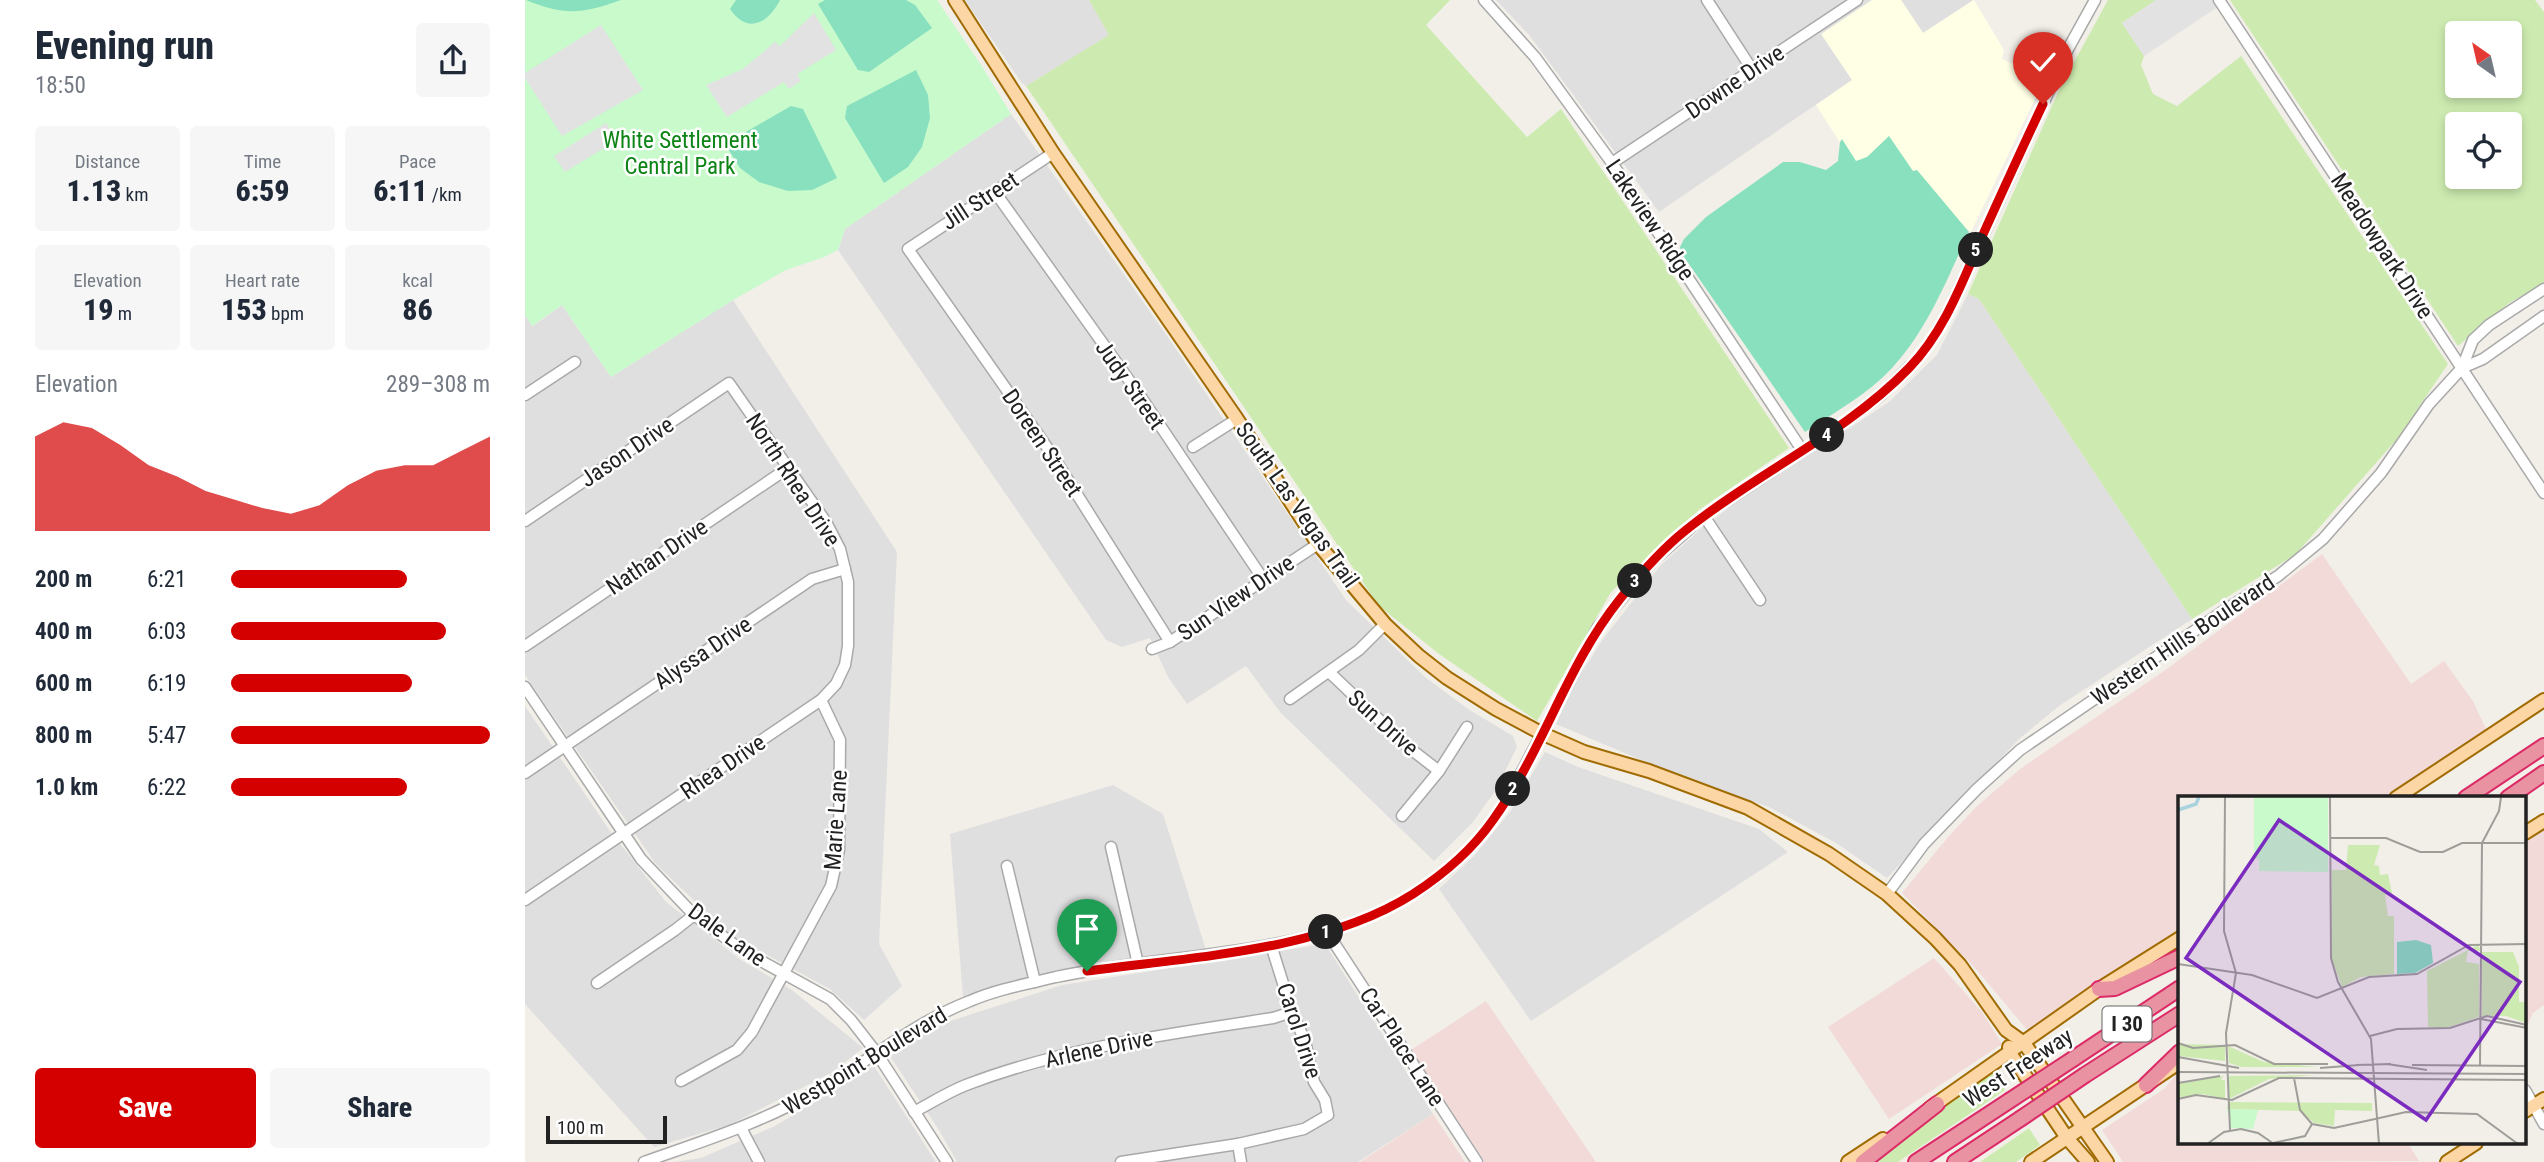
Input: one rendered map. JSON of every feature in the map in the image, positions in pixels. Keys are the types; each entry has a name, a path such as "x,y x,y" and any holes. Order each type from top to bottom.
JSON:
{"highway":[{"path":"2469,796 2544,746"},
{"path":"2511,796 2544,773"},
{"path":"2099,989 2115,988 2178,958"},
{"name":"West Freeway","path":"1916,1162 2178,989"},
{"name":"West Freeway","path":"1955,1162 2178,1015"},
{"path":"2146,1085 2178,1054"},
{"path":"1863,1162 1937,1104"}],"main road":[{"name":"South Las Vegas Trail","path":"955,0 1053,153 1237,418 1318,544 1385,624 1447,678 1487,704 1584,752 1649,771 1748,808 1829,854 1887,894 1961,965 2006,1030 2024,1043 2107,1162"},
{"path":"2399,796 2544,700"},
{"path":"2527,833 2544,821"},
{"name":"West Freeway","path":"1848,1162 1937,1104 2099,989 2178,939"},
{"name":"South Las Vegas Trail","path":"2006,1030 2010,1053"},
{"path":"2010,1053 2067,1138 2088,1162"},
{"path":"2031,1162 2178,1063"},
{"path":"2528,1109 2544,1099"},
{"path":"2447,1162 2474,1144"}],"street":[{"name":"Lakeview Ridge","path":"1484,0 1535,57 1612,163 1802,450"},
{"path":"1707,0 1753,71"},
{"name":"Downe Drive","path":"1612,163 1857,0"},
{"name":"Westpoint Boulevard","path":"644,1162 773,1115 818,1091 924,1022 969,1001 1009,987 1087,971 1271,945 1327,932 1391,907 1434,880 1481,836 1509,796 1598,627 1653,561 1704,516 1882,394 1910,368 1935,335 1951,306 2068,49 2095,0"},
{"name":"Meadowpark Drive","path":"2219,0 2544,493"},
{"name":"Jill Street","path":"908,249 1053,153"},
{"name":"Judy Street","path":"995,192 1140,397 1263,579"},
{"name":"Doreen Street","path":"908,249 1051,453 1170,642"},
{"name":"Western Hills Boulevard","path":"1887,894 1924,844 1977,789 2020,750 2222,611 2278,576 2323,538 2381,473 2429,404 2462,368 2473,340 2489,325 2544,289"},
{"name":"Western Hills Boulevard","path":"2462,368 2483,359 2544,316"},
{"path":"525,395 575,362"},
{"name":"North Rhea Drive","path":"729,383 826,522 840,550 848,595 848,646 845,665 836,684 821,700"},
{"name":"Jason Drive","path":"525,521 729,383"},
{"path":"1193,447 1237,418"},
{"name":"Nathan Drive","path":"525,646 788,468"},
{"path":"1704,516 1760,600"},
{"name":"Sun View Drive","path":"1152,649 1170,642 1318,544"},
{"name":"Alyssa Drive","path":"525,773 812,579 845,569"},
{"path":"1290,699 1359,650 1385,624"},
{"name":"Sun Drive","path":"1329,672 1408,747 1439,771"},
{"name":"Dale Lane","path":"525,687 641,859 694,915 743,951 830,999 876,1052 947,1162"},
{"name":"Rhea Drive","path":"525,900 821,700"},
{"name":"Marie Lane","path":"681,1081 737,1050 752,1032 831,886 839,850 840,740 821,700"},
{"path":"1402,816 1439,771 1467,727"},
{"path":"1111,847 1138,964"},
{"path":"1007,866 1035,982"},
{"path":"597,983 694,915"},
{"name":"Car Place Lane","path":"1327,932 1477,1162"},
{"name":"Carol Drive","path":"1238,1144 1304,1129 1328,1115 1325,1100 1314,1082 1305,1041 1292,1012 1271,945"},
{"name":"Arlene Drive","path":"914,1112 964,1086 1041,1060 1120,1042 1273,1018 1292,1012"},
{"path":"2528,1109 2544,1124"},
{"path":"740,1128 759,1162"},
{"path":"1121,1162 1238,1144 1241,1162"}],"shaded area":[{"path":"965,0 1089,0 1110,35 1026,86"},
{"path":"1496,0 1872,0 1822,34 1852,80 1659,212 1530,36"},
{"path":"1872,0 1901,0 1923,33 1974,0 2004,50 2002,59 2045,78 1971,232 1900,178 1857,169 1816,105 1852,80 1821,34"},
{"path":"1901,0 1973,0 1923,33"},
{"path":"2156,0 2219,0 2222,4 2144,56 2122,23"},
{"path":"814,13 836,50 797,74 801,81 789,89 784,82 727,117 706,85 743,69 776,41 778,46 782,44"},
{"path":"601,25 643,90 562,136 525,78 525,73"},
{"path":"1011,114 1165,333 1346,600 1425,677 1468,709 1513,736 1517,747 1497,788 1473,822 1434,861 1280,712 1246,666 1187,704 1168,677 1150,638 1122,647 1106,640 838,250 845,229"},
{"path":"606,123 617,140 565,172 554,156"},
{"path":"1968,294 1979,299 2192,619 2059,706 2019,739 1887,878 1836,843 1769,807 1686,779 1556,724 1574,685 1603,639 1661,565 1703,527 1733,505 1889,402 1937,355"},
{"path":"733,300 897,552 879,944 902,986 864,1020 830,989 730,935 656,864 525,675 525,315 533,326 562,305 611,377"},
{"path":"2322,554 2411,684 2444,661 2473,701 2486,729 2385,796 2178,796 2178,933 2029,1032 1975,968 1902,893 1976,807 2020,769 2164,671"},
{"path":"525,706 610,831 666,902 741,960 792,990 863,1048 831,1073 729,1125 654,1147 525,1004"},
{"path":"1545,752 1578,767 1759,829 1788,852 1531,1021 1439,889 1474,856 1510,812"},
{"path":"1113,785 1163,814 1206,950 1044,975 963,997 950,834"},
{"path":"2544,829 2544,1005 2533,1013 2527,1026 2527,841"},
{"path":"1325,944 1433,1114 1358,1162 957,1162 890,1056 938,1025 1062,985"},
{"path":"1934,958 1982,1012 2002,1044 1889,1119 1828,1027"},
{"path":"1486,1001 1596,1162 1485,1162 1411,1050"},
{"path":"874,1066 936,1162 674,1162 701,1158 775,1126"},
{"path":"2178,1072 2178,1144 2409,1144 2419,1161 2123,1162 2102,1130 2164,1089"},
{"path":"1433,1114 1465,1162 1360,1162"}],"green space":[{"name":"White Settlement Central Park","path":"525,0 937,0 1011,114 845,229 838,250 786,270 611,377 562,305 532,326 525,315"},
{"path":"526,0 621,0 595,8 563,11"},
{"path":"736,0 780,0 764,20 751,24 737,17 730,9"},
{"path":"825,0 906,0 915,5 932,28 869,72 858,70 818,4"},
{"path":"1089,0 1450,0 1426,25 1527,137 1561,109 1789,448 1699,510 1611,592 1537,721 1439,654 1379,606 1026,86 1109,35"},
{"path":"2108,0 2156,0 2122,23 2144,56 2141,65 2153,94 2177,106 2241,56 2448,364 2397,439 2296,554 2192,619 1979,299 1968,294 2061,86"},
{"path":"2230,0 2535,0 2544,12 2544,283 2509,303 2458,346"},
{"path":"916,70 928,95 930,118 922,147 908,167 884,183 845,118 847,106"},
{"path":"791,106 803,109 837,178 812,190 788,191 759,182 740,168 725,144"},
{"path":"1889,136 1913,171 1917,170 1969,232 1936,303 1905,353 1872,386 1805,432 1682,254 1680,247 1684,239 1706,217 1783,162 1800,162 1826,170 1838,161 1842,139 1856,161 1867,157"},
{"path":"1993,1070 2005,1090 1898,1162 1872,1162 1929,1116"},
{"path":"2029,1128 2040,1145 2016,1162 1980,1162"}],"route":[{"path":"1087,971 1271,945 1327,932 1391,907 1434,880 1455,863 1475,843 1509,796 1598,627 1653,561 1704,516 1882,394 1920,356 1951,306 2043,104"}]}
